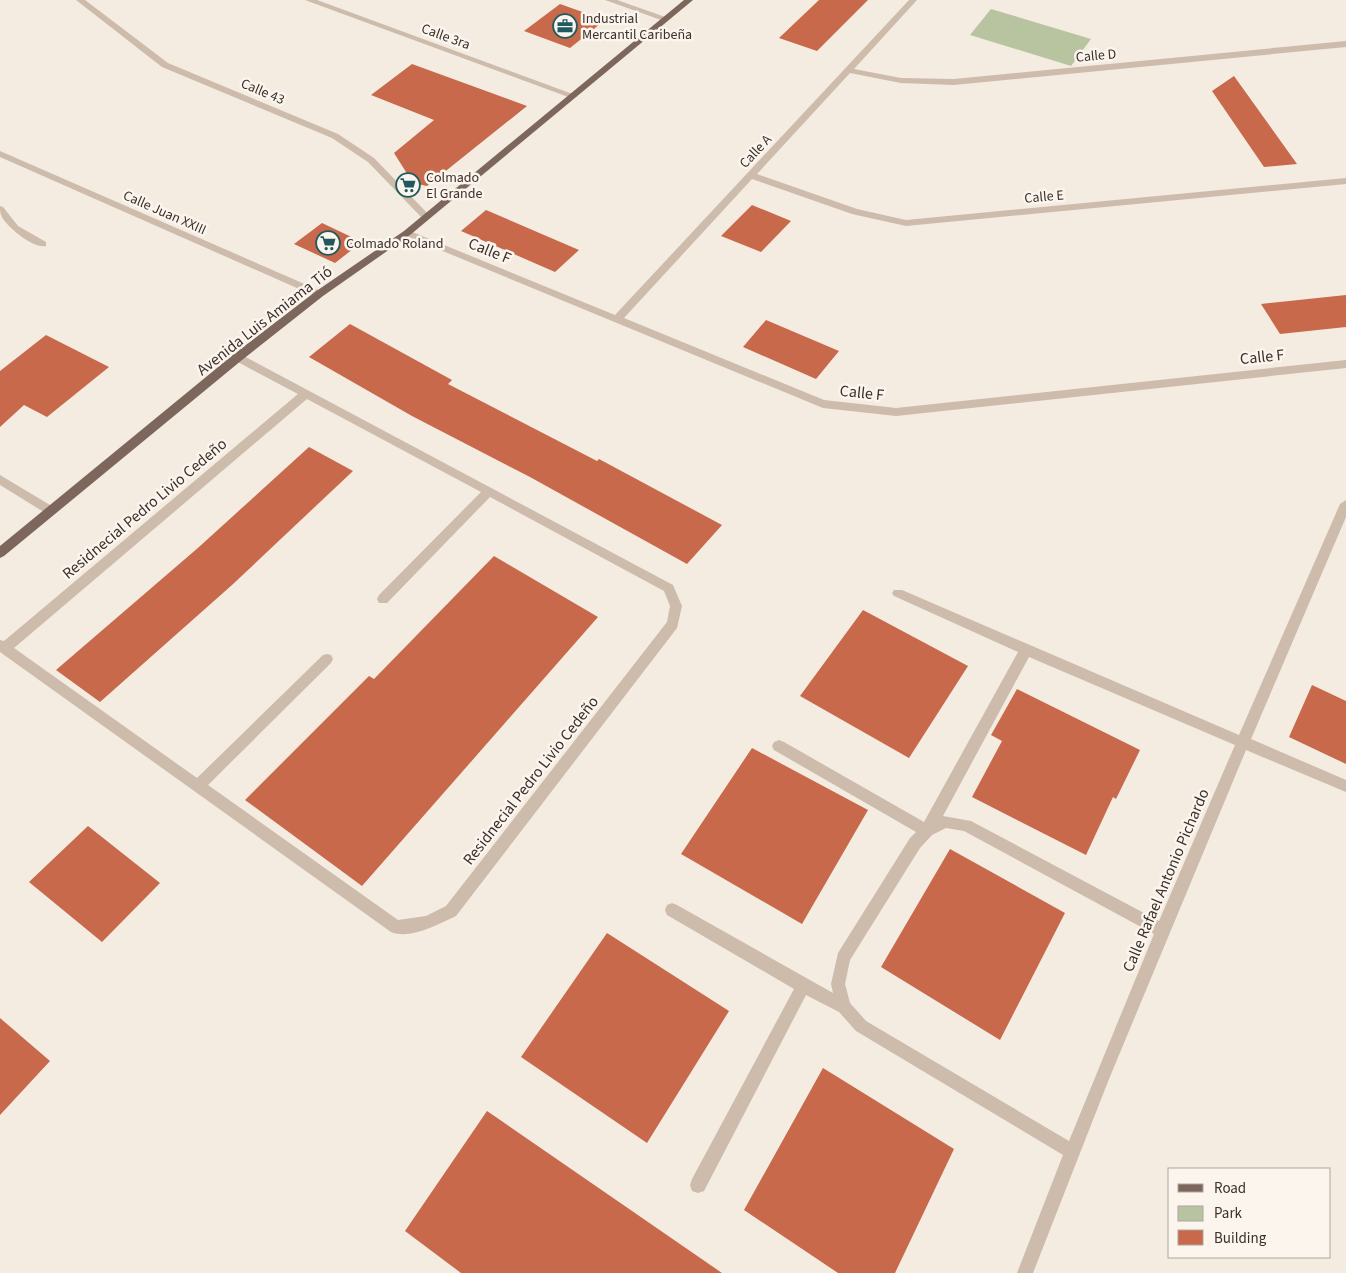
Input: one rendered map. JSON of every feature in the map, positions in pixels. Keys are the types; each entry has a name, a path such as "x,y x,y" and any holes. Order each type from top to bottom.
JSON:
{"main road":[{"name":"Avenida Luis Amiama Tió","path":"0,553 238,357 319,294 407,233 689,0"}],"street":[{"name":"Calle 43","path":"80,0 165,65 335,136 371,160 426,217"},
{"name":"Calle 3ra","path":"310,0 574,96"},
{"path":"609,0 667,19"},
{"name":"Calle A","path":"617,319 913,0"},
{"name":"Calle D","path":"849,70 896,81 924,83 954,82 1346,44"},
{"name":"Calle Juan XXIII","path":"0,154 319,294"},
{"name":"Calle E","path":"751,175 855,212 906,223 1346,181"},
{"path":"0,208 15,228 43,244"},
{"name":"Calle F","path":"407,233 823,404 896,412 1346,364"},
{"name":"Residnecial Pedro Livio Cedeño","path":"238,357 668,588 676,606 674,624 451,911 427,923 396,927 2,646 305,394"},
{"path":"0,479 51,511"},
{"path":"382,599 489,491"},
{"name":"Calle Rafael Antonio Pichardo","path":"1025,1273 1071,1151 1161,930 1346,504"},
{"path":"898,593 1026,650 1346,786"},
{"path":"927,831 1026,650"},
{"path":"198,786 327,659"},
{"path":"779,746 927,831"},
{"path":"844,1007 838,984 842,958 915,843 927,831 945,821 966,825 1161,930"},
{"path":"672,910 803,986 844,1007 861,1026 1071,1151"},
{"path":"698,1185 803,986"}],"green space":[{"path":"991,9 1091,39 1071,66 970,35"}],"building":[{"path":"819,0 868,0 817,51 779,38"},
{"name":"Industrial Mercantil Caribeña","path":"560,4 605,20 570,48 524,31"},
{"path":"412,64 527,106 427,186 413,183 394,153 434,120 371,95"},
{"path":"1234,76 1297,164 1264,167 1212,91"},
{"path":"752,205 791,221 761,252 721,236"},
{"path":"486,210 579,250 555,272 461,231"},
{"name":"Colmado Roland","path":"322,223 362,242 335,263 294,244"},
{"path":"1346,295 1346,327 1280,334 1261,304"},
{"path":"766,320 839,351 816,379 743,347"},
{"path":"350,324 452,380 448,384 597,461 599,459 722,525 687,564 530,477 412,416 309,357"},
{"path":"46,335 109,367 47,417 24,405 0,427 0,371"},
{"path":"309,447 353,471 232,585 100,702 56,670 199,547"},
{"path":"494,556 598,617 362,886 245,800 369,676 374,679"},
{"path":"863,610 968,666 909,758 800,696"},
{"path":"1312,685 1346,701 1346,764 1289,737"},
{"path":"1017,689 1140,750 1116,799 1113,797 1086,855 972,797 1002,741 991,735"},
{"path":"752,748 868,810 802,924 681,854"},
{"path":"88,826 160,883 102,942 29,882"},
{"path":"950,849 1065,913 1000,1040 881,967"},
{"path":"607,933 729,1011 647,1143 521,1057"},
{"path":"0,1018 50,1061 0,1115"},
{"path":"823,1068 954,1149 895,1273 838,1273 744,1210"},
{"path":"487,1111 722,1273 461,1273 405,1231"}],"place":[{"name":"Industrial Mercantil Caribeña","path":"565,26"},
{"name":"Colmado El Grande","path":"408,185"},
{"name":"Colmado Roland","path":"328,243"}]}
